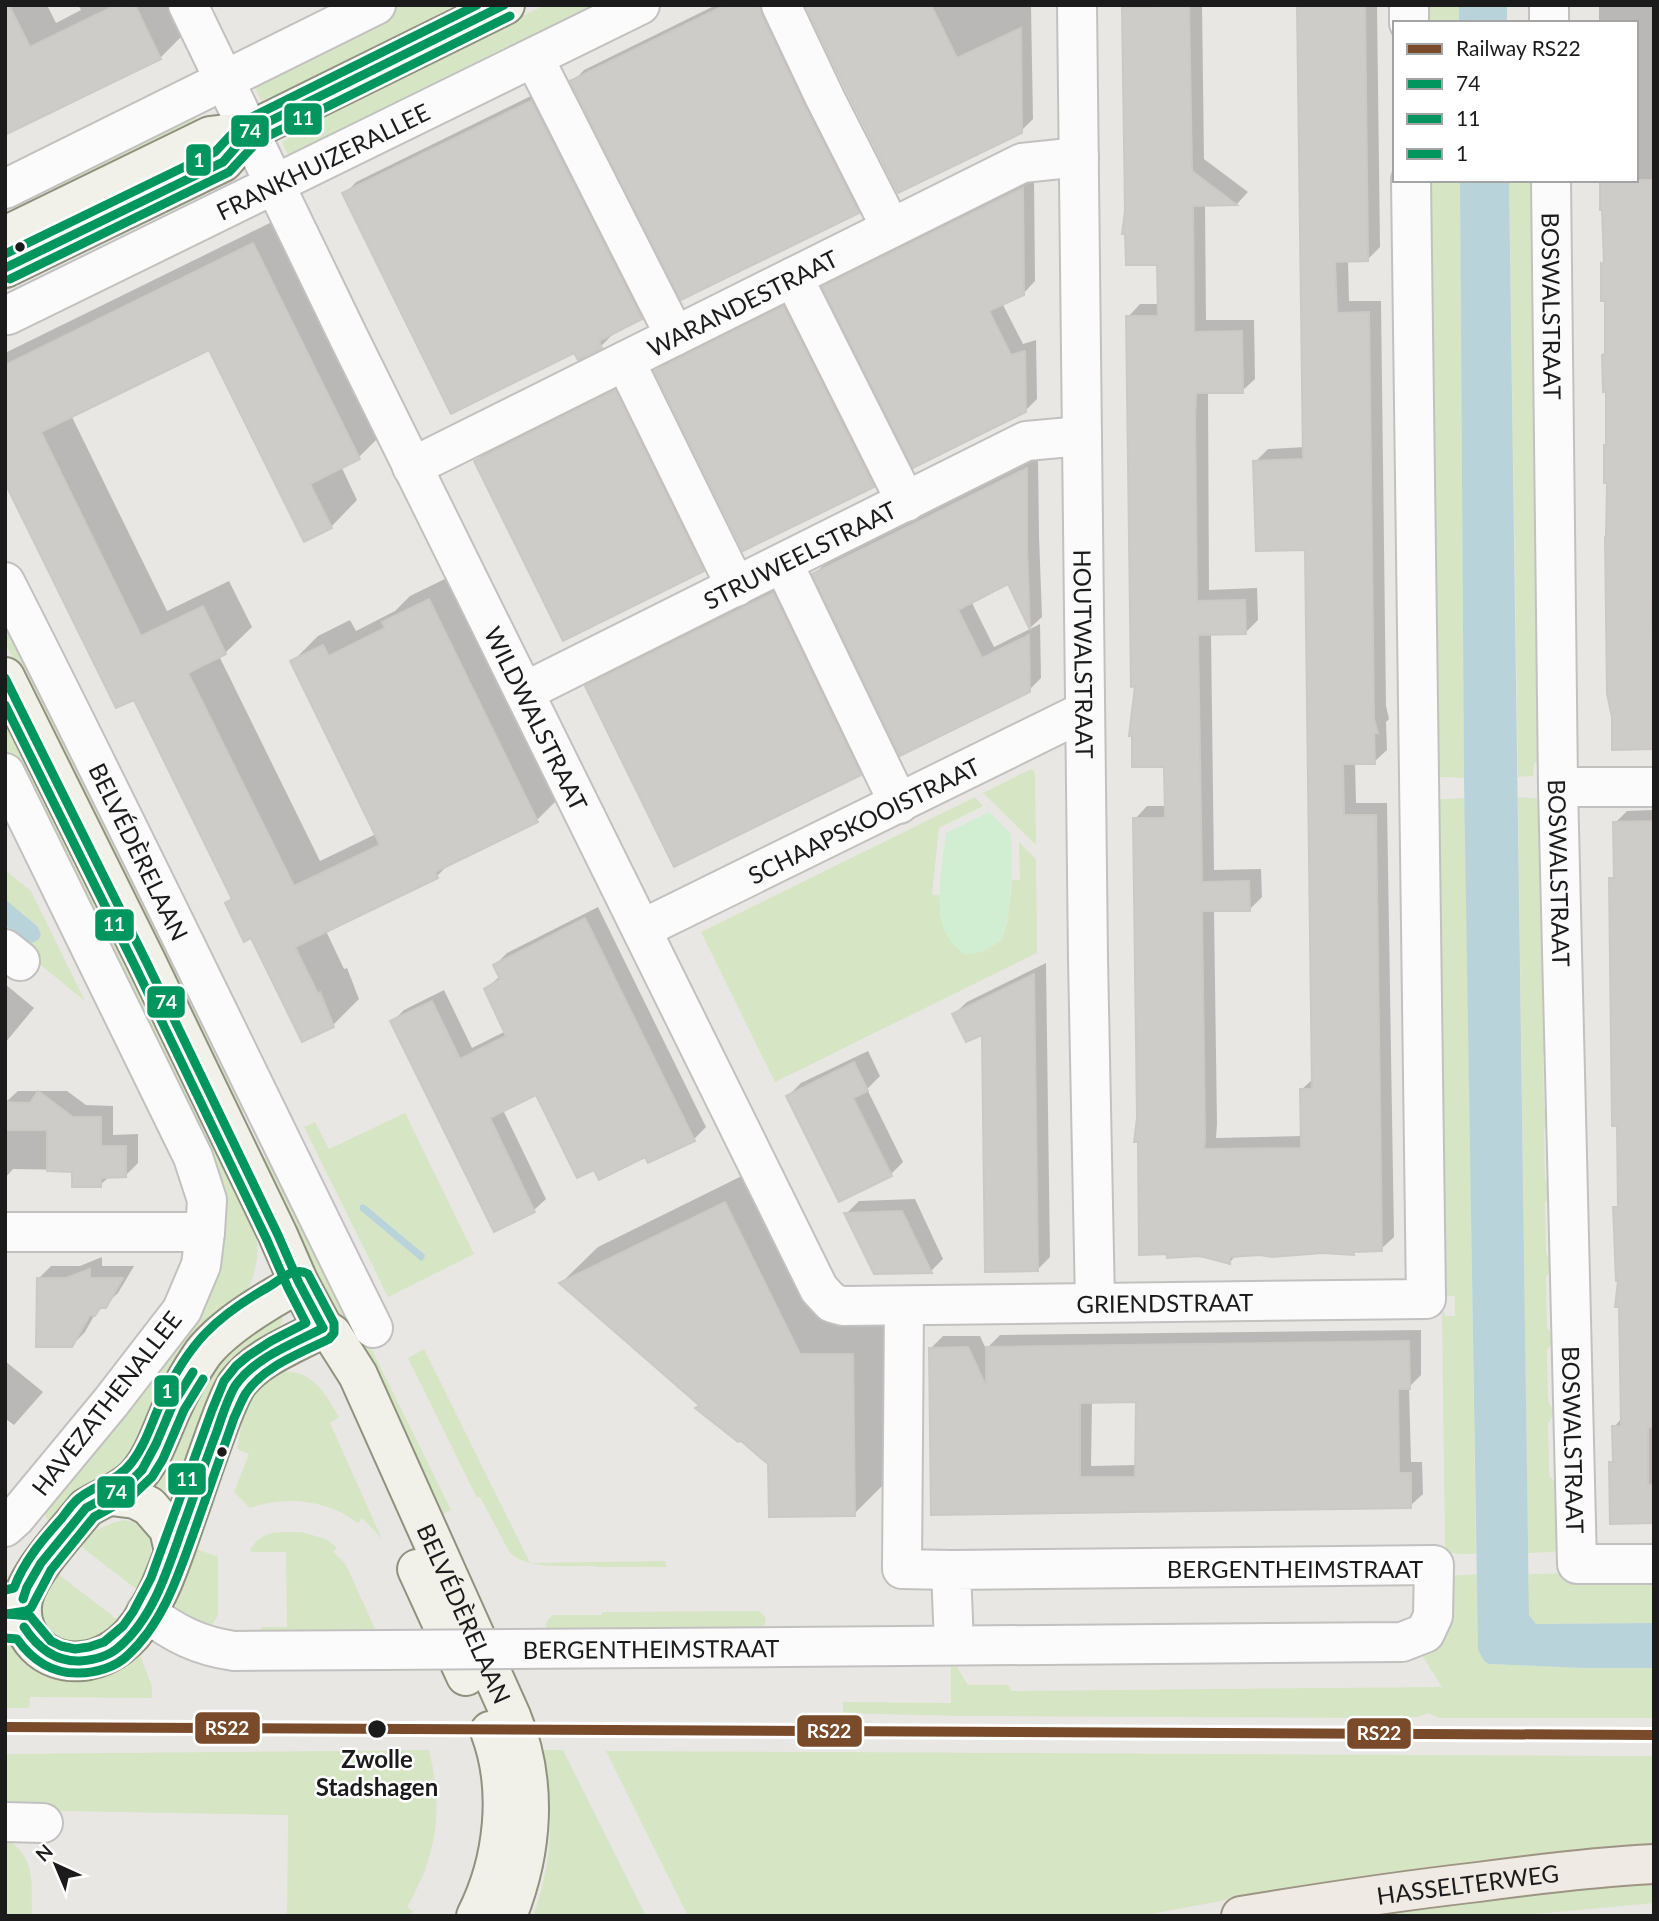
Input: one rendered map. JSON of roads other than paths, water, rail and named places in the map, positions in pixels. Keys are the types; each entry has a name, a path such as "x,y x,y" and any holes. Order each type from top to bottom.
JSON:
{"main road":[{"name":"FRANKHUIZERALLEE","path":"5,236 210,136 250,131 505,5"},
{"name":"FRANKHUIZERALLEE","path":"5,268 223,162 250,131"},
{"name":"BELVÉDÈRELAAN","path":"5,677 146,961 299,1283 323,1328 332,1334 358,1375 517,1730 529,1783 530,1816 526,1856 507,1916"},
{"name":"HAVEZATHENALLEE","path":"299,1283 246,1315 203,1353 137,1476 111,1496 86,1508 34,1574 14,1613 34,1643 49,1655 63,1660 82,1661 118,1648 132,1634 163,1580 235,1387 247,1373 267,1358 323,1328"},
{"name":"BELVÉDÈRELAAN","path":"323,1328 320,1343 334,1382 483,1714 498,1755 501,1776 499,1848 486,1896 477,1916"},
{"path":"111,1496 135,1499 149,1506 169,1529 174,1551"},
{"name":"HASSELTERWEG","path":"1241,1916 1352,1897 1654,1864"}],"street":[{"name":"WILDWALSTRAAT","path":"188,5 412,467 820,1289 832,1303"},
{"path":"5,189 376,5"},
{"name":"FRANKHUIZERALLEE","path":"5,313 8,315 640,5"},
{"path":"781,5 891,228"},
{"name":"HOUTWALSTRAAT","path":"1077,5 1088,973 1095,1303"},
{"path":"534,58 675,336"},
{"name":"WARANDESTRAAT","path":"412,467 1022,163 1079,157"},
{"name":"GRIENDSTRAAT","path":"832,1303 843,1306 904,1306 1426,1299 1411,182"},
{"name":"BOSWALSTRAAT","path":"1550,182 1558,787 1577,1564 1654,1563"},
{"path":"793,277 906,502"},
{"path":"625,361 736,587"},
{"name":"STRUWEELSTRAAT","path":"524,692 1026,441 1082,436"},
{"path":"783,563 899,804"},
{"name":"BELVÉDÈRELAAN","path":"5,582 97,763 373,1328"},
{"name":"SCHAAPSKOOISTRAAT","path":"642,929 1085,711"},
{"path":"5,773 192,1157 207,1200 205,1232 5,1232"},
{"path":"1558,787 1654,787"},
{"path":"233,1142 271,1121"},
{"name":"HAVEZATHENALLEE","path":"5,1527 110,1402 182,1310 201,1265 205,1232"},
{"name":"BERGENTHEIMSTRAAT","path":"146,1612 186,1638 212,1648 234,1651 1402,1642 1425,1633 1433,1616 1434,1565 902,1569 904,1306"},
{"path":"951,1570 954,1644"},
{"path":"5,1822 43,1823"}],"water":[{"path":"1459,5 1507,5 1507,21 1459,21"},
{"path":"1460,182 1509,182 1529,1615 1536,1624 1654,1623 1654,1668 1489,1664 1478,1650 1464,778"},
{"path":"5,899 38,927 41,935 37,940 24,940 5,925"},
{"path":"362,1204 425,1255 424,1259 421,1261 360,1210"}],"rail line":[{"name":"RS22","path":"5,1727 1654,1735"}],"place":[{"name":"Zwolle Stadshagen","path":"377,1729"}]}
